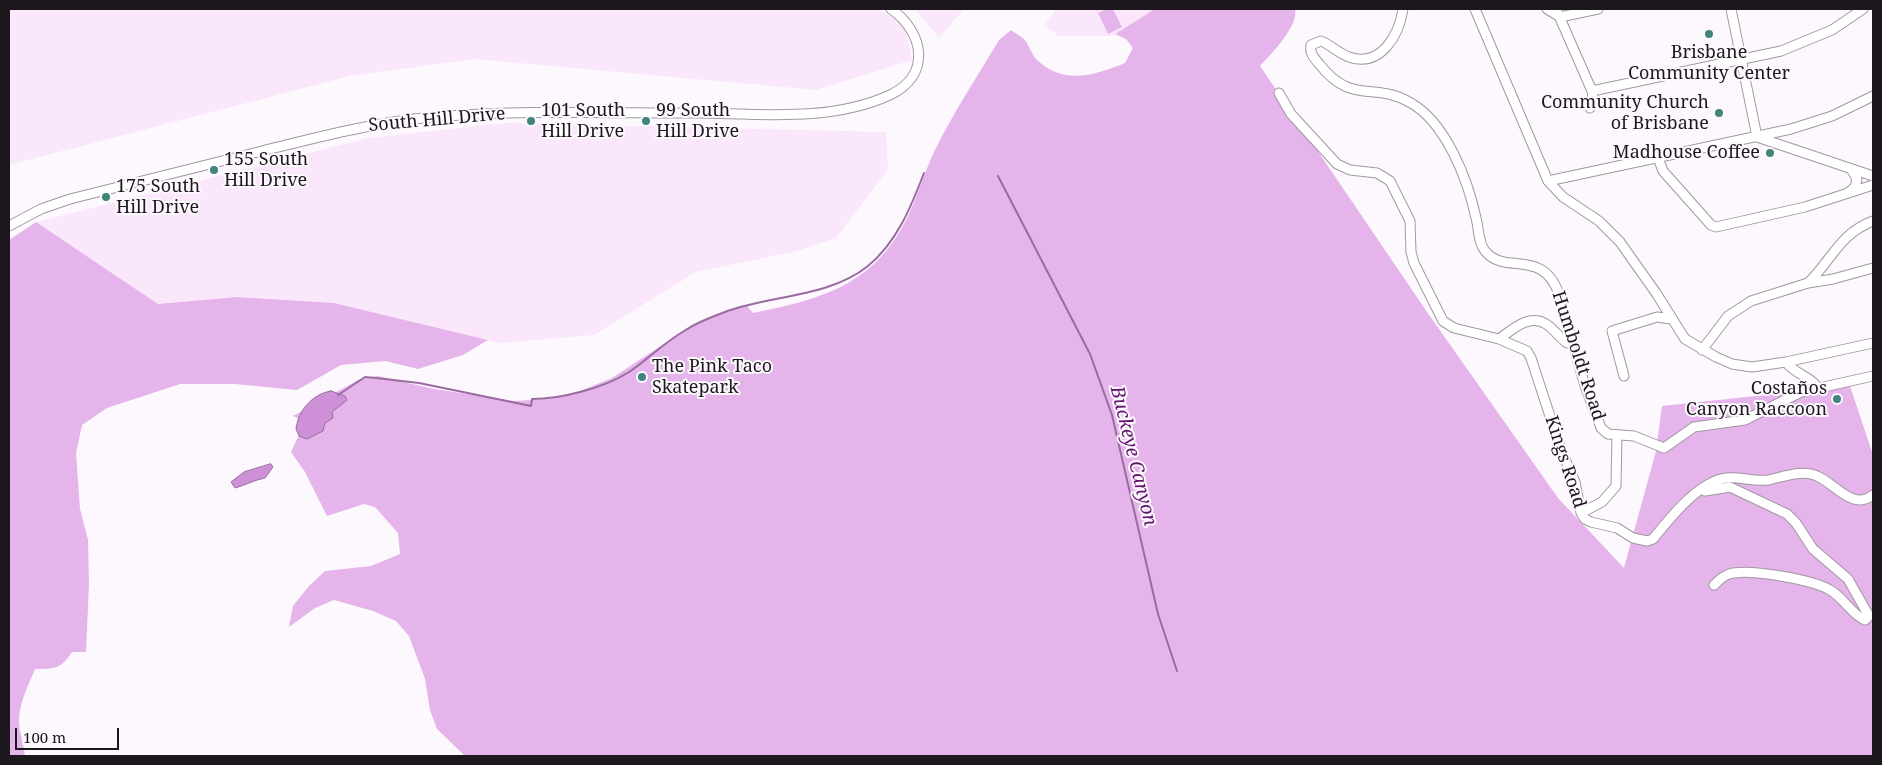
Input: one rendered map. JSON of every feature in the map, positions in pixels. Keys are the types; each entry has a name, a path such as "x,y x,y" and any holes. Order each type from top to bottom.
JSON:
{"street":[{"name":"South Hill Drive","path":"9,226 34,212 62,201 322,136 406,119 485,113 803,114 856,106 898,90 916,69 919,51 912,30 906,20 891,9"},
{"name":"Humboldt Road","path":"1403,9 1395,36 1388,47 1380,52 1355,58 1344,55 1321,41 1311,45 1312,54 1331,78 1341,86 1354,90 1381,92 1402,98 1422,110 1444,134 1474,208 1483,249 1496,259 1535,267 1550,278 1559,294 1597,420 1604,432 1634,436 1664,448 1690,429 1746,420 1796,394 1873,376"},
{"path":"1475,9 1548,181 1563,197 1599,221 1615,237 1685,339 1726,362 1743,366 1786,362 1873,344"},
{"path":"1547,9 1558,13 1598,9"},
{"path":"1731,9 1757,137"},
{"path":"1592,91 1741,60 1800,45 1837,27 1863,9"},
{"path":"1558,13 1592,91 1593,98 1590,108"},
{"name":"Kings Road","path":"1279,93 1296,120 1337,164 1350,170 1380,174 1390,181 1410,221 1411,252 1414,263 1443,321 1454,328 1499,339 1527,351 1532,358 1561,450 1575,482 1581,513 1591,522 1609,524 1633,538 1647,541 1653,538 1676,511 1696,494 1726,478 1758,482 1802,473 1816,475 1854,500 1862,501 1873,495"},
{"path":"1548,181 1781,132 1819,121 1873,96"},
{"path":"1781,132 1784,146"},
{"path":"1757,137 1873,176"},
{"path":"1658,158 1663,171 1714,227 1805,207 1873,185"},
{"path":"1847,194 1853,190 1856,183 1856,176 1850,169"},
{"path":"1808,283 1839,244 1856,230 1873,222"},
{"path":"1702,350 1724,320 1736,309 1758,299 1808,283 1833,279 1873,268"},
{"path":"1657,317 1661,311 1662,304"},
{"path":"1624,376 1612,331 1657,317 1671,319"},
{"path":"1499,339 1524,322 1534,320 1546,324 1567,343 1572,341"},
{"path":"1786,362 1792,369 1818,388"},
{"path":"1581,513 1602,502 1616,486 1617,435"},
{"path":"1696,494 1712,489 1730,487 1786,514 1796,524 1813,548 1848,579 1869,616 1865,620 1858,617 1831,591 1808,582 1744,572 1730,574 1714,585"}],"shaded area":[{"path":"9,9 878,9 905,26 912,60 816,90 474,59 350,76 9,165"},
{"path":"915,9 964,9 939,38"},
{"path":"1056,9 1155,9 1112,36 1059,36 1044,25"},
{"path":"1107,9 1113,9 1122,27 1108,34 1098,13"},
{"path":"1155,9 1295,9 1295,16 1289,31 1260,66 1427,312 1558,498 1624,568 1656,451 1662,406 1850,386 1873,455 1873,756 465,756 437,729 430,710 425,679 409,636 396,621 373,611 334,600 315,608 289,627 293,606 309,586 325,571 371,566 400,554 398,533 375,507 364,504 327,516 305,472 291,452 305,422 293,416 358,380 378,376 434,389 514,401 549,399 575,393 612,378 694,324 746,305 753,313 802,302 844,285 863,273 880,258 895,239 908,216 930,160 941,138 999,40 1011,30 1024,39 1036,59 1046,67 1057,73 1068,75 1091,74 1125,63 1133,48 1126,39 1115,34"},
{"path":"505,123 886,132 888,170 836,238 797,251 696,272 594,335 500,343 334,303 237,297 158,304 36,222 368,138"},
{"path":"36,222 158,304 237,297 334,303 488,340 463,355 418,369 385,361 341,365 297,390 235,384 180,384 107,408 82,425 76,453 80,509 88,540 89,583 86,652 72,652 64,662 56,667 35,669 21,705 19,718 25,756 9,756 9,240"},
{"path":"331,391 345,396 347,400 332,412 333,418 325,423 323,431 307,439 299,436 296,429 297,422 307,404 318,396"},
{"path":"271,464 273,467 265,478 235,488 231,482 244,472"}],"waterway":[{"path":"338,395 365,377 419,383 531,406 532,399 569,395 595,388 629,372 677,336 704,320 742,306 817,290 835,284 868,266 878,257 895,235 908,211 924,173"},
{"name":"Buckeye Canyon","path":"998,176 1090,354 1112,415 1158,614 1177,671"}],"place":[{"name":"Brisbane Community Center","path":"1709,34"},
{"name":"Community Church of Brisbane","path":"1719,113"},
{"name":"101 South Hill Drive","path":"531,121"},
{"name":"99 South Hill Drive","path":"646,121"},
{"name":"Madhouse Coffee","path":"1770,153"},
{"name":"155 South Hill Drive","path":"214,170"},
{"name":"175 South Hill Drive","path":"106,197"},
{"name":"The Pink Taco Skatepark","path":"642,377"},
{"name":"Costaños Canyon Raccoon","path":"1837,399"}]}
